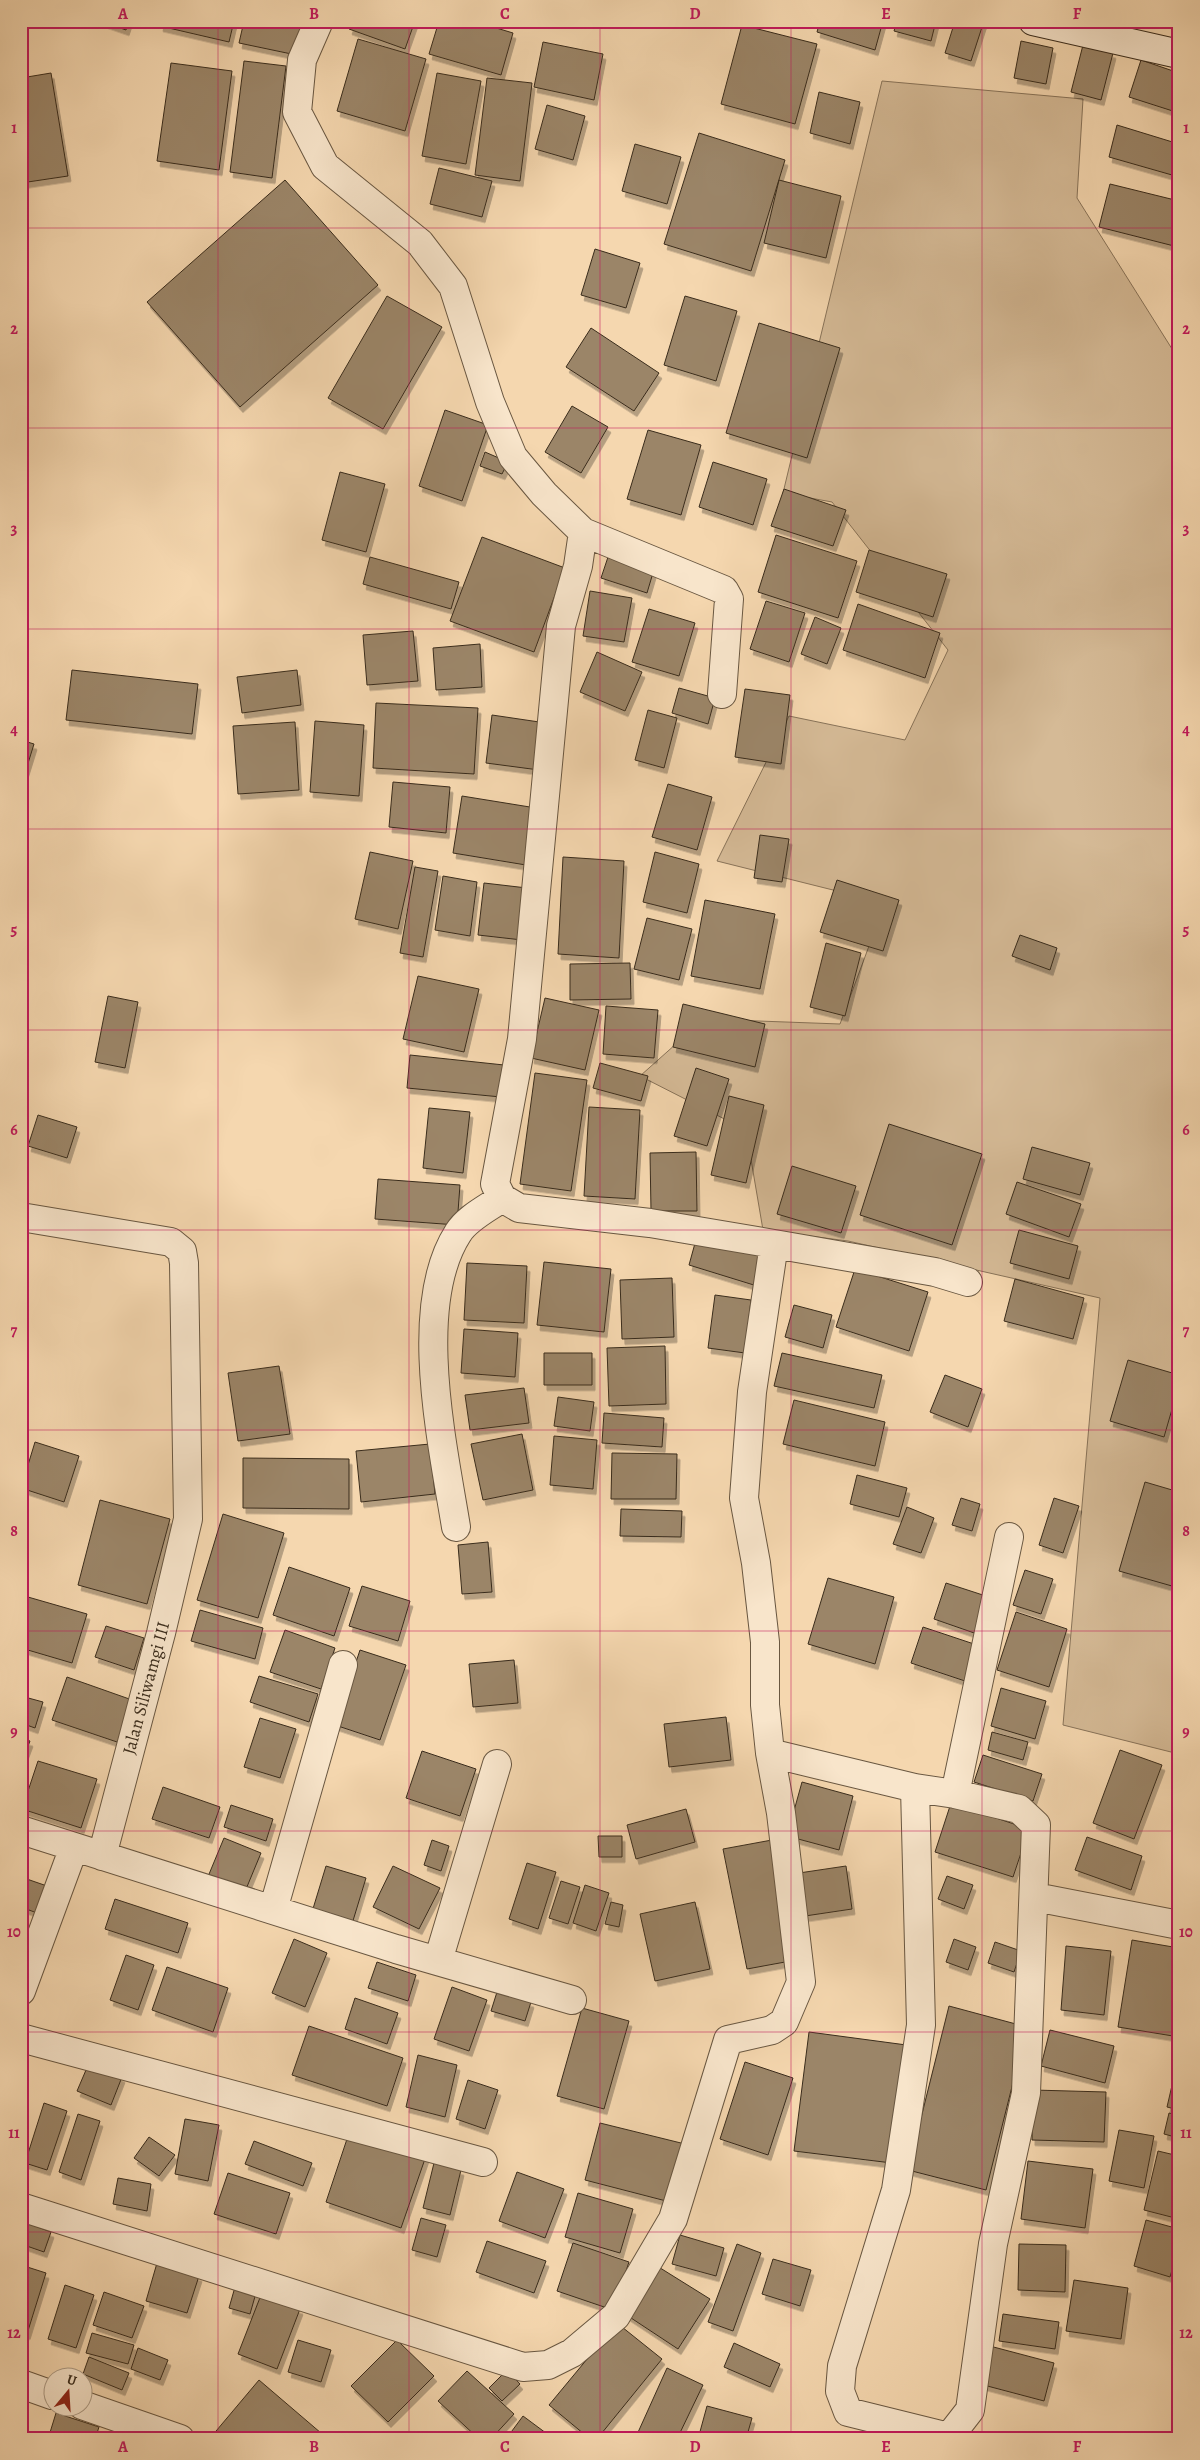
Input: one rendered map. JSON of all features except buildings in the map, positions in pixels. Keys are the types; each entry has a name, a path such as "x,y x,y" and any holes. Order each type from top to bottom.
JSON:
{"street":[{"path":"319,21 302,60 297,112 325,166 367,202 420,243 453,286 490,402 513,457 544,494 583,532 724,590 729,599 722,694"},
{"path":"1033,21 1179,54"},
{"path":"583,532 578,566 561,626 522,1039 495,1184 502,1198 519,1208 650,1223 935,1272 968,1282"},
{"path":"456,1527 439,1422 434,1332 437,1291 446,1256 459,1231 502,1198"},
{"name":"Jalan Siliwamgi III","path":"21,1217 171,1242 182,1251 184,1263 188,1519 102,1856"},
{"path":"21,2207 523,2367 548,2365 572,2353 616,2316 673,2219 728,2040 772,2030 784,2022 801,1982 781,1813 770,1753 766,1705 765,1642 756,1563 744,1498 752,1392 774,1244"},
{"path":"955,1794 1009,1537"},
{"path":"273,1910 343,1665"},
{"path":"770,1753 915,1788 955,1794 1019,1809 1036,1825 1035,1897 1026,2093 993,2244 970,2410 949,2437 848,2412 840,2392 842,2366 896,2190 921,2025 915,1788"},
{"path":"438,1961 497,1764"},
{"path":"21,1830 438,1961 572,2000"},
{"path":"21,1991 74,1847"},
{"path":"1035,1897 1179,1925"},
{"path":"21,2038 483,2162"},
{"path":"21,2384 42,2391"},
{"path":"92,2408 180,2439"}],"shaded area":[{"path":"882,81 1083,99 1077,198 1179,360 1179,1754 1063,1725 1100,1298 848,1241 763,1230 746,1130 640,1076 704,1019 840,1024 885,903 717,861 789,716 905,740 948,650 832,502 783,493"}]}
